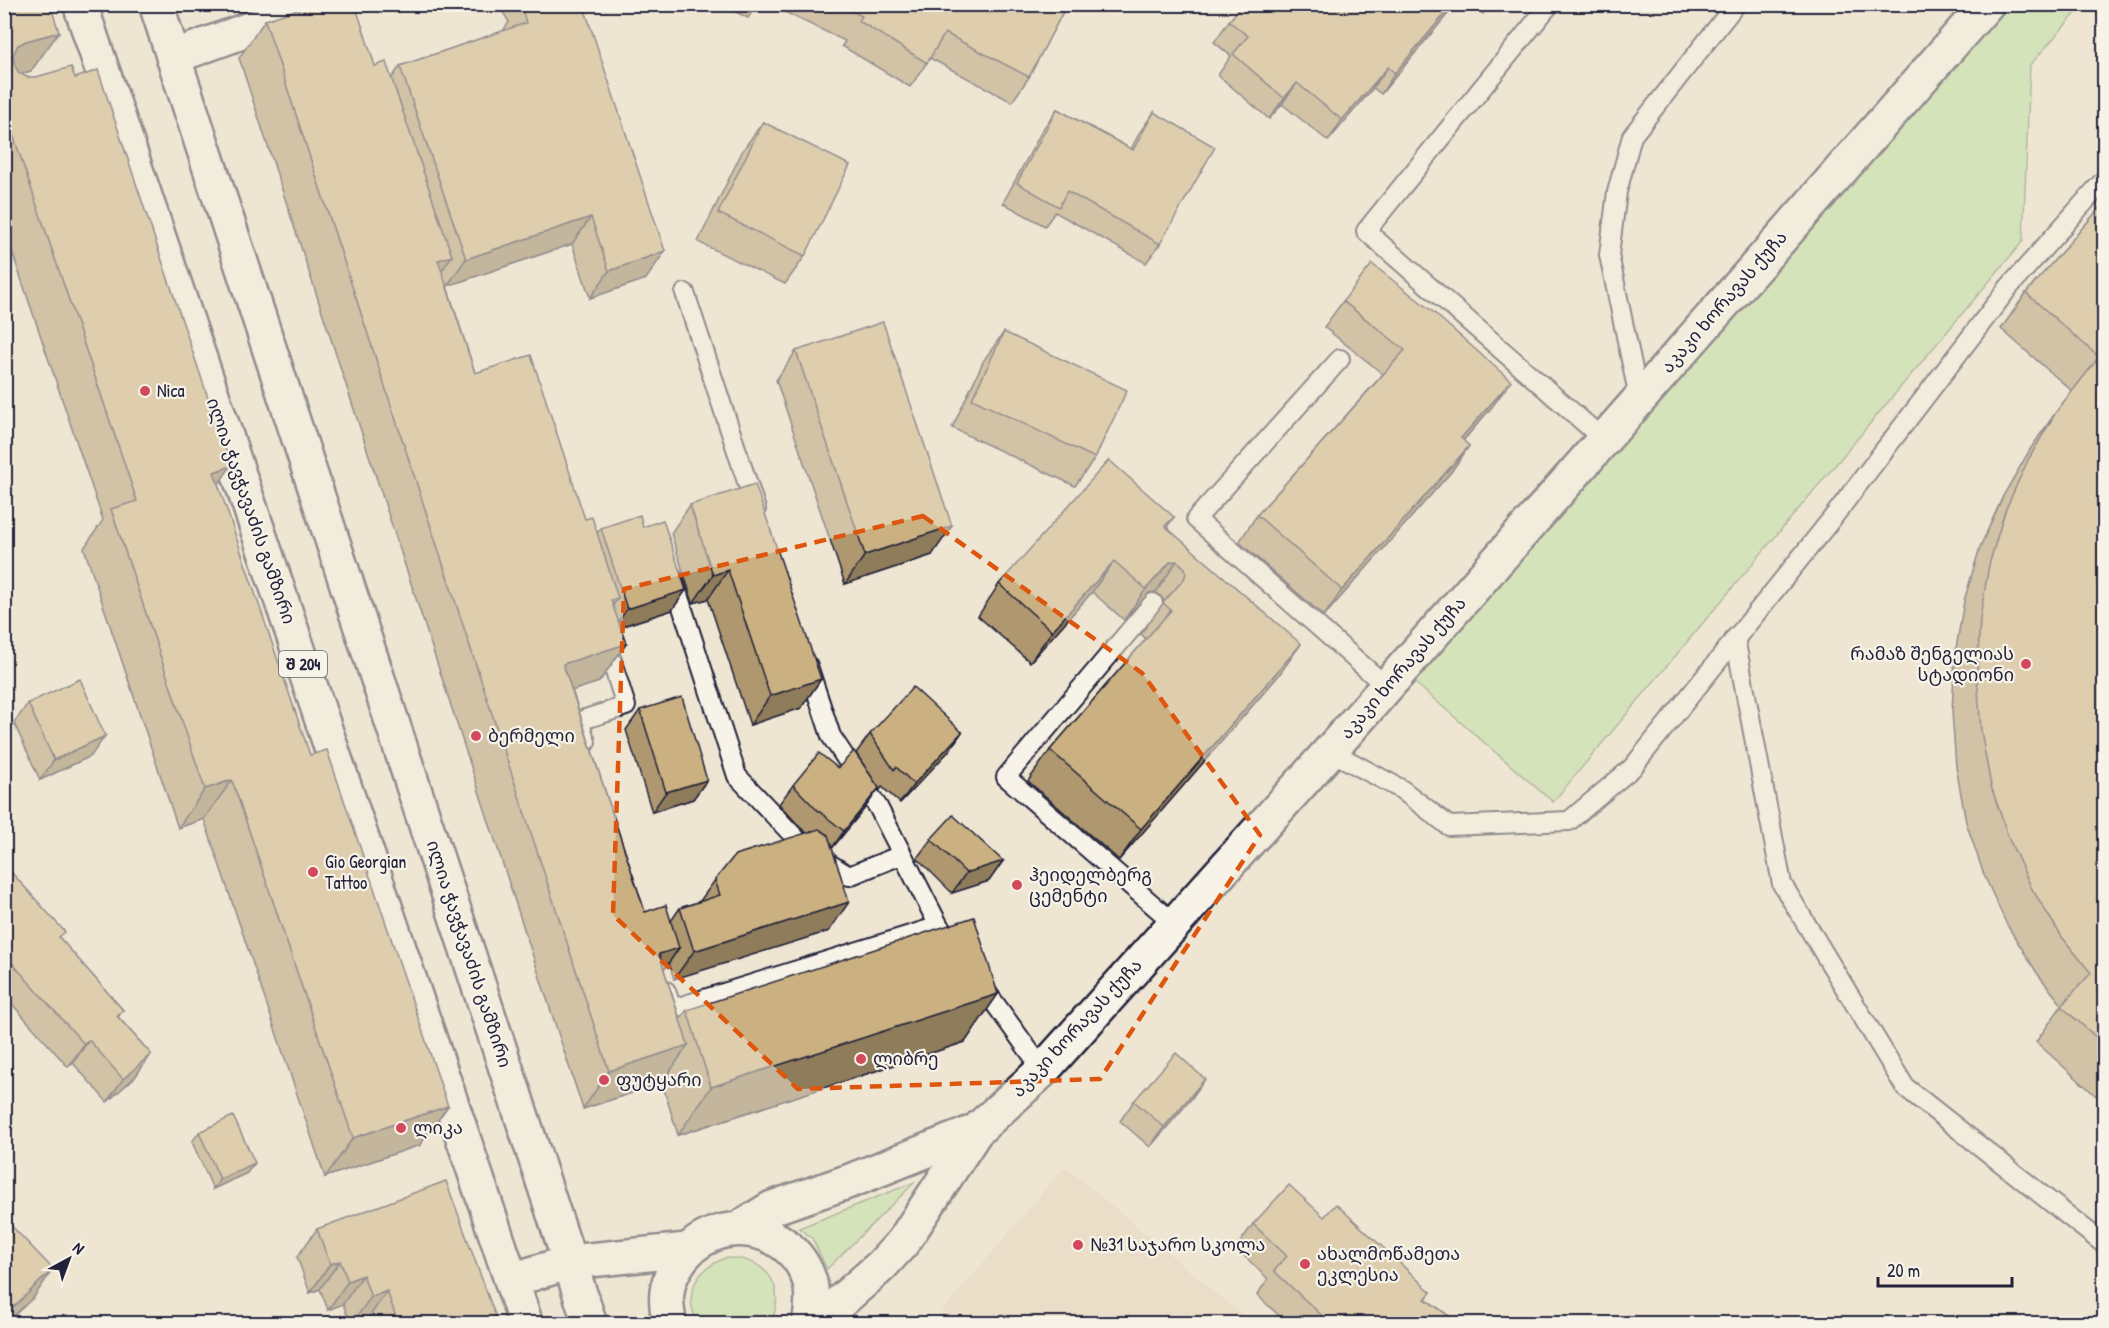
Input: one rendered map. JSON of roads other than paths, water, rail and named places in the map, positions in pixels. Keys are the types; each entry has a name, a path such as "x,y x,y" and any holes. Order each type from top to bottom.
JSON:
{"main road":[{"name":"ილია ჭავჭავაძის გამზირი","path":"80,4 526,1323"},
{"name":"ილია ჭავჭავაძის გამზირი","path":"156,4 590,1323"},
{"path":"173,57 318,4"},
{"name":"აკაკი ხორავას ქუჩა","path":"815,1323 881,1266 903,1242 976,1131 1043,1070 1175,924 1387,687 1987,4"},
{"path":"69,80 101,71"},
{"path":"670,1323 665,1305 670,1275 687,1250 708,1235 738,1228 772,1208 850,1181 976,1131"},
{"path":"738,1228 761,1232 783,1243 799,1260 810,1282 813,1306 809,1323"},
{"path":"512,1280 570,1262 687,1250"}],"lane":[{"path":"1550,4 1366,231 1603,439"},
{"path":"1639,398 1609,255 1617,192 1632,136 1736,4"},
{"path":"1330,751 1401,789 1449,826 1569,820 1632,768 1834,516 2009,287 2104,180"},
{"path":"685,293 760,520"},
{"path":"1340,359 1196,519 1387,687"},
{"path":"666,557 737,776 806,849 849,876 902,855"},
{"path":"1154,603 1006,777 1175,924"},
{"path":"590,754 579,721 626,706 601,628"},
{"path":"1735,638 1782,884 1905,1087 2104,1244"},
{"path":"801,645 831,736 878,807 939,926 1043,1070"},
{"path":"661,976 672,1009 939,926"}],"place":[{"name":"Nica","path":"145,391"},
{"name":"რამაზ შენგელიას სტადიონი","path":"2026,664"},
{"name":"ბერმელი","path":"476,736"},
{"name":"Gio Georgian Tattoo","path":"313,872"},
{"name":"ჰეიდელბერგ ცემენტი","path":"1017,885"},
{"name":"ლიბრე","path":"861,1059"},
{"name":"ფუტყარი","path":"604,1080"},
{"name":"ლიკა","path":"401,1128"},
{"name":"№31 საჯარო სკოლა","path":"1078,1245"},
{"name":"ახალმოწამეთა ეკლესია","path":"1305,1264"}]}
